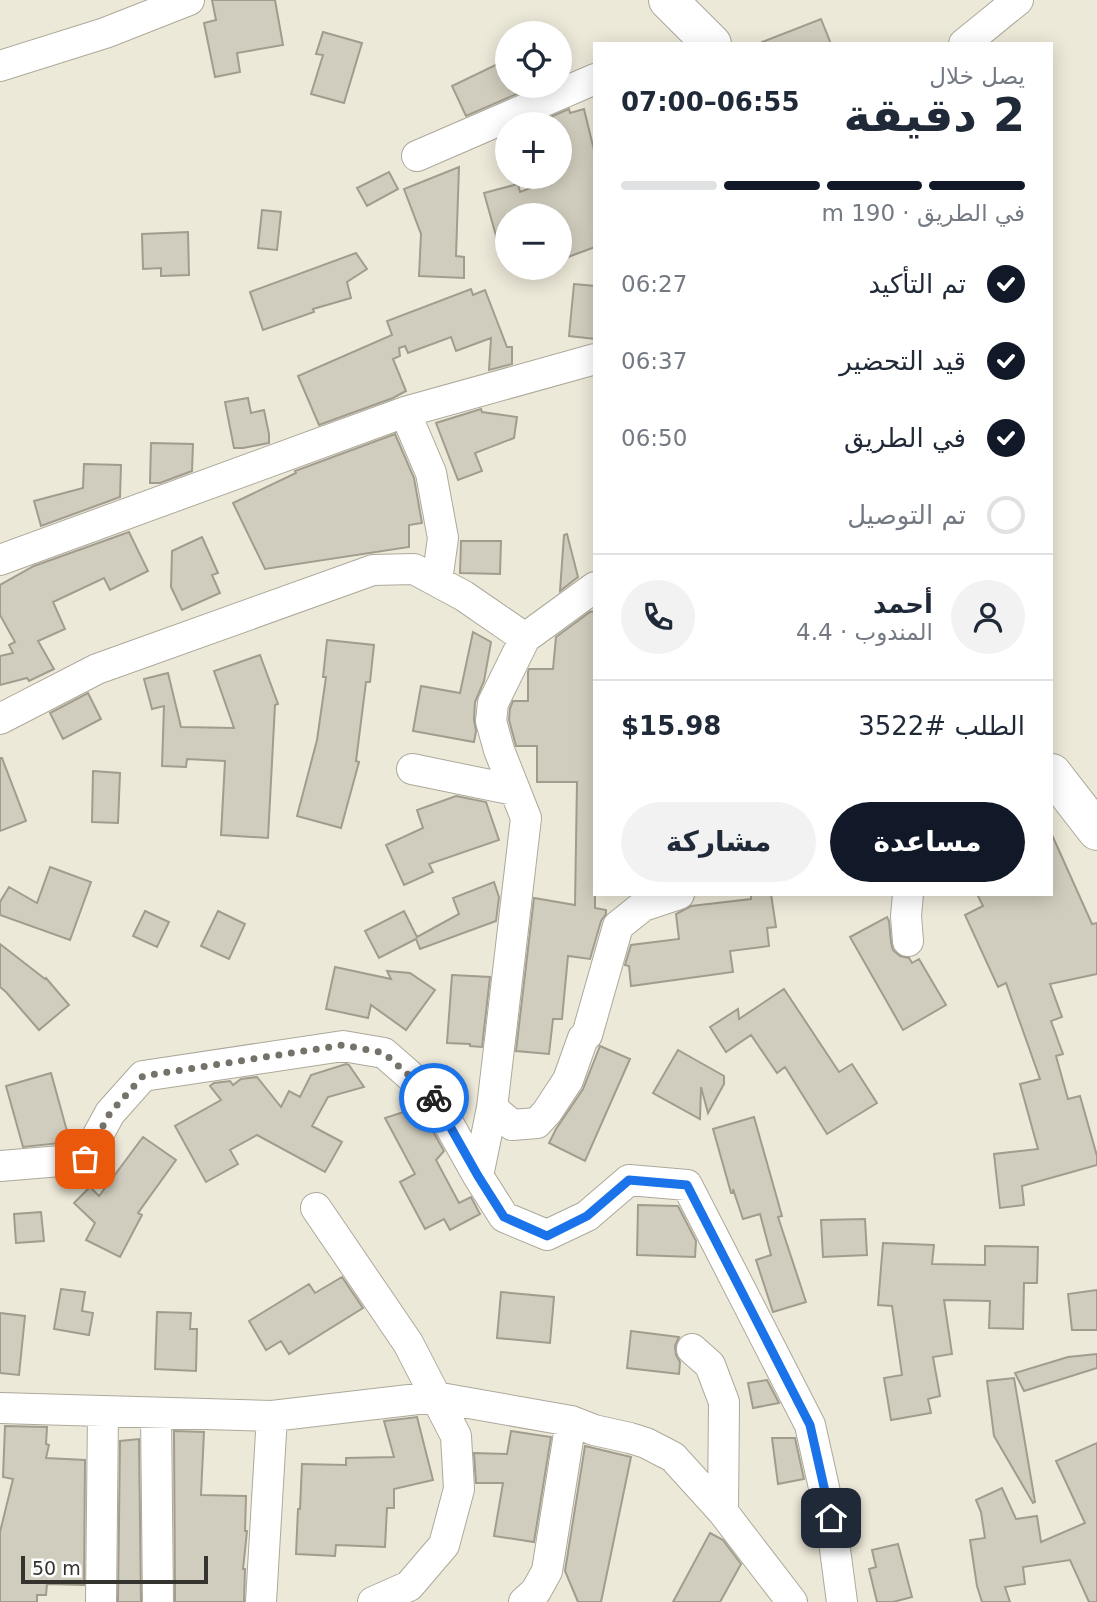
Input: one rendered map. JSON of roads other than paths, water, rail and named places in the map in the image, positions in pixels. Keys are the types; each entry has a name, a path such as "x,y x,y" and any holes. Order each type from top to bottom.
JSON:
{"main road":[{"path":"668,0 700,42"},
{"path":"1053,774 1097,831"}],"street":[{"path":"0,66 105,33 189,0"},
{"path":"966,42 1018,0"},
{"path":"417,156 593,80"},
{"path":"0,560 405,412 593,360"},
{"path":"405,412 432,473 443,538 437,582"},
{"path":"0,719 97,670 373,570 414,569 464,596 525,638"},
{"path":"478,1176 492,1108 526,818 499,750 491,721 493,704 525,638 593,588"},
{"path":"412,769 514,790"},
{"path":"492,1108 512,1125 537,1123 547,1112 568,1080 583,1038 587,1035 618,926 643,906 673,896"},
{"path":"908,896 908,941"},
{"path":"0,1166 85,1159 110,1113 143,1076 343,1045 384,1053 433,1096 504,1217 547,1236 587,1216 629,1180 687,1185 810,1425 831,1518 842,1602"},
{"path":"316,1208 408,1343 456,1436 459,1489 444,1545 408,1586 373,1602"},
{"path":"692,1349 710,1365 724,1402 723,1512"},
{"path":"0,1408 272,1416 435,1397 570,1421 646,1443 673,1457 723,1512 792,1602"},
{"path":"101,1602 103,1412"},
{"path":"156,1413 158,1602"},
{"path":"261,1602 272,1416"},
{"path":"524,1602 536,1591 547,1571 570,1421"}]}
